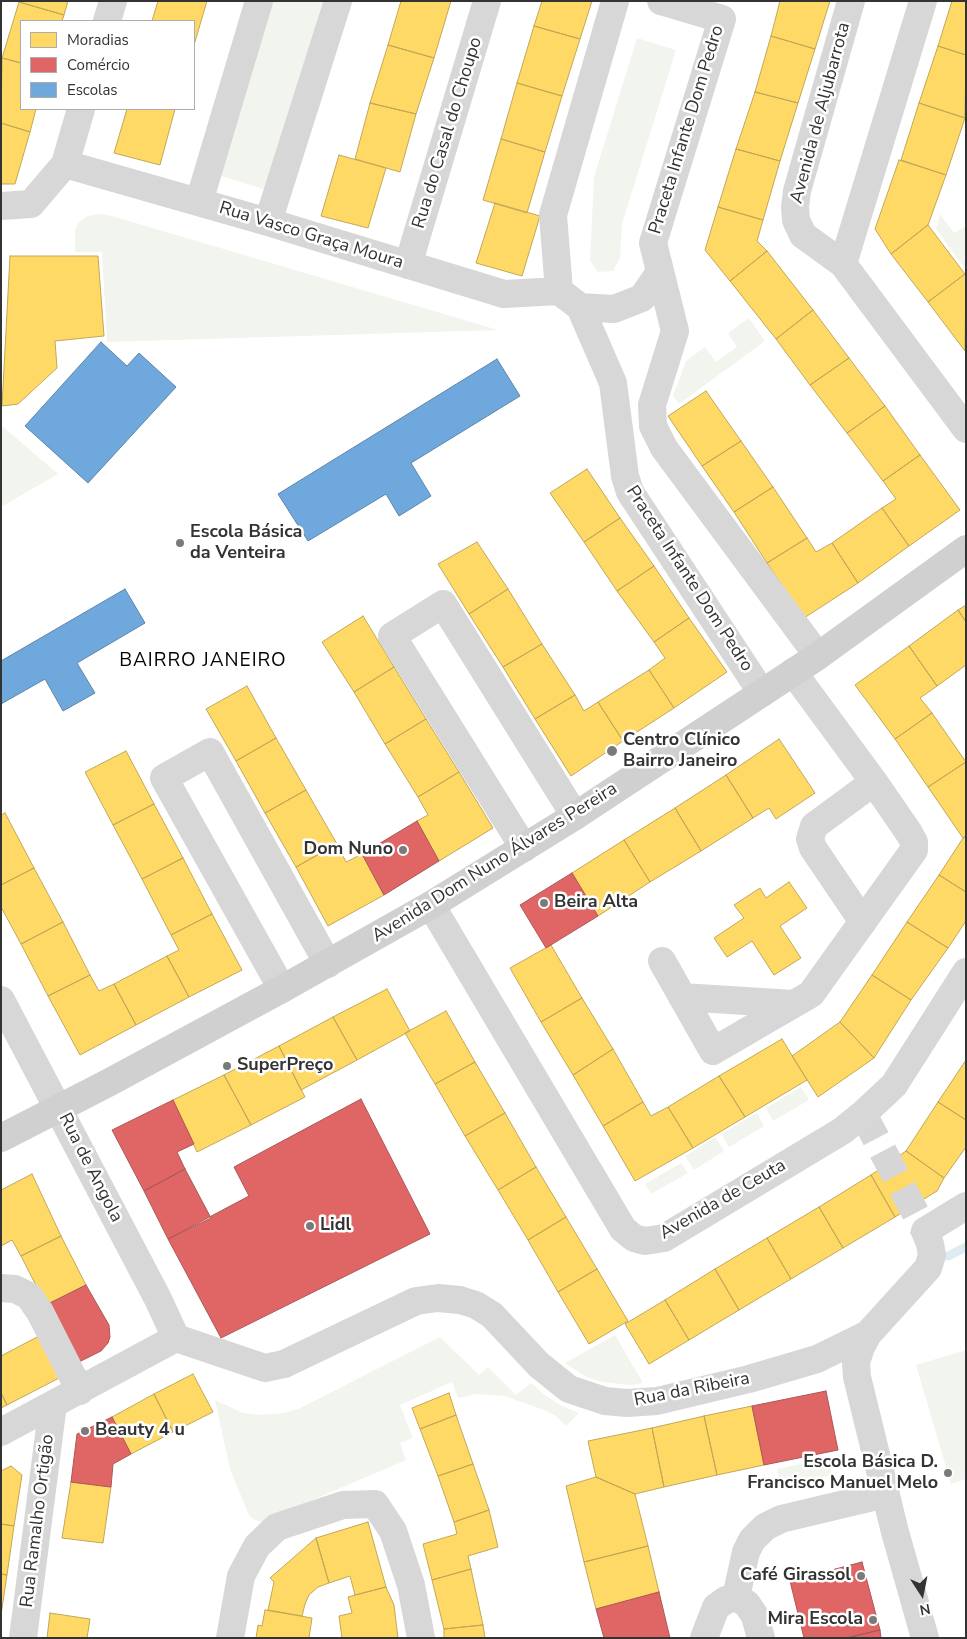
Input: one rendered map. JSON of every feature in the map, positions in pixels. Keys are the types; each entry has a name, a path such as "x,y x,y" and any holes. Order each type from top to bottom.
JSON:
{"street":[{"path":"107,20 113,1"},
{"path":"199,202 259,1"},
{"path":"268,222 338,1"},
{"name":"Rua do Casal do Choupo","path":"408,265 487,1"},
{"name":"Praceta Infante Dom Pedro","path":"615,1 553,215 570,299 613,383 625,476 630,492 762,693"},
{"name":"Praceta Infante Dom Pedro","path":"661,1 722,18 652,242 675,332 652,404 653,426 664,448 818,656"},
{"name":"Avenida de Aljubarrota","path":"851,1 797,191 796,220 803,235 842,264 966,429"},
{"path":"842,264 924,1"},
{"path":"1,206 31,204 65,164 81,110"},
{"name":"Rua Vasco Graça Moura","path":"65,164 268,222 504,294 570,299"},
{"path":"570,299 614,309 642,298 660,272"},
{"name":"Praceta Infante Dom Pedro","path":"623,462 664,448"},
{"name":"Avenida Dom Nuno Álvares Pereira","path":"1,1138 59,1109 282,989 431,905 576,816 818,656 966,549"},
{"path":"524,848 392,636 444,604 576,816"},
{"path":"662,961 712,1050 812,994 914,850 914,842 909,833 793,672"},
{"path":"282,989 164,778 210,752 328,964"},
{"path":"863,922 812,848 810,839 814,826 874,782"},
{"name":"Avenida de Ceuta","path":"431,905 623,1229 634,1238 645,1241 664,1238 834,1136 864,1114 894,1085 966,972"},
{"path":"682,997 793,1004"},
{"name":"Rua de Angola","path":"1,1000 176,1338"},
{"name":"Rua da Ribeira","path":"176,1338 265,1368 284,1364 416,1301 438,1298 460,1300 476,1305 492,1315 539,1365 569,1389 605,1401 627,1403 657,1401 749,1379 817,1359 868,1334 928,1268 932,1255 925,1231 966,1206"},
{"path":"1,1288 15,1289 29,1296 40,1312 80,1391"},
{"path":"868,1334 856,1362 857,1377 925,1638"},
{"path":"1,1432 176,1338"},
{"name":"Rua Ramalho Ortigão","path":"23,1638 54,1404"},
{"path":"736,1597 746,1552 752,1540 765,1527 781,1519 886,1494"},
{"path":"230,1638 241,1576 257,1546 277,1527 343,1505 375,1504 393,1531 410,1585 421,1638"},
{"path":"704,1638 716,1607 726,1600 736,1597 747,1604 755,1616 761,1638"}],"shaded area":[{"path":"273,1 323,1 267,190 221,176"},
{"path":"637,38 676,50 622,224 620,259 613,271 598,272 590,261 594,177"},
{"path":"100,214 498,330 107,342 102,252 75,252 75,230 79,222 88,216"},
{"path":"940,214 954,233 966,226 966,270 936,229"},
{"path":"749,318 765,341 679,404 673,396 686,361 705,347 716,362 737,347 728,333"},
{"path":"1,425 58,474 1,507"},
{"path":"801,1087 809,1100 773,1121 766,1108"},
{"path":"757,1113 764,1126 729,1147 721,1134"},
{"path":"715,1137 724,1151 694,1170 685,1156"},
{"path":"681,1163 688,1173 651,1194 645,1184"},
{"path":"615,1335 643,1383 631,1385 603,1382 588,1378 565,1363"},
{"path":"440,1337 479,1375 488,1367 516,1395 531,1383 546,1396 562,1406 579,1413 566,1426 556,1416 547,1411 505,1396 476,1394 458,1398 452,1382 400,1405 413,1438 400,1443 406,1460 261,1522 249,1515 230,1469 215,1400 243,1413 259,1415 284,1413 298,1409"},
{"path":"966,1350 966,1479 951,1484 916,1365"},
{"path":"829,1458 832,1475 780,1486 777,1469"}],"building: Moradias":[{"path":"20,1 68,1 64,15"},
{"path":"158,1 207,1 195,42 195,20 152,20"},
{"path":"401,1 451,1 434,58 388,45"},
{"path":"542,1 592,1 580,39 534,26"},
{"path":"780,1 830,1 815,49 771,36"},
{"path":"952,1 966,1 966,55 938,46"},
{"path":"19,2 64,15 62,20 20,20 20,63 2,58"},
{"path":"534,26 580,39 562,96 517,83"},
{"path":"771,36 815,49 798,103 755,92"},
{"path":"388,45 434,58 416,114 370,103"},
{"path":"938,46 966,55 965,118 919,103"},
{"path":"2,58 20,63 20,110 36,110 30,132 1,123"},
{"path":"517,83 562,96 545,152 501,139"},
{"path":"755,92 798,103 780,161 736,149"},
{"path":"370,103 416,114 400,172 355,159"},
{"path":"919,103 965,118 946,175 901,160"},
{"path":"127,110 175,110 160,165 114,153"},
{"path":"1,123 30,132 15,184 1,184"},
{"path":"501,139 545,152 527,213 483,200"},
{"path":"736,149 780,161 763,220 718,207"},
{"path":"339,155 386,168 368,228 321,216"},
{"path":"899,160 946,175 928,225 891,254 875,229"},
{"path":"495,203 540,216 522,276 476,263"},
{"path":"718,207 763,220 757,241 767,251 730,281 705,250"},
{"path":"928,225 965,274 928,302 891,254"},
{"path":"767,251 813,310 776,339 730,281"},
{"path":"10,256 98,256 104,336 55,341 57,368 18,404 2,406"},
{"path":"966,275 965,351 928,302"},
{"path":"813,310 849,358 810,385 776,339"},
{"path":"849,358 885,406 847,433 810,385"},
{"path":"706,391 741,441 702,466 668,416"},
{"path":"885,406 920,455 883,481 847,433"},
{"path":"741,441 773,487 734,512 702,466"},
{"path":"920,455 960,510 909,546 882,508 896,499 883,481"},
{"path":"587,469 620,518 584,542 550,493"},
{"path":"773,487 807,538 767,563 734,512"},
{"path":"882,508 909,546 858,583 832,543"},
{"path":"620,518 654,566 617,591 584,542"},
{"path":"807,538 816,552 832,543 858,583 804,618 767,563"},
{"path":"477,542 508,589 469,614 438,564"},
{"path":"654,566 689,618 654,642 617,591"},
{"path":"508,589 542,644 503,667 469,614"},
{"path":"966,605 966,622 958,610"},
{"path":"958,610 966,622 966,665 937,686 909,646"},
{"path":"363,616 394,667 354,692 322,642"},
{"path":"689,618 727,672 674,708 649,670 665,658 654,642"},
{"path":"542,644 575,695 535,719 503,667"},
{"path":"909,646 937,686 920,698 932,713 895,739 855,685"},
{"path":"394,667 426,719 385,744 354,692"},
{"path":"649,670 674,708 623,741 598,702"},
{"path":"247,686 276,738 236,761 206,709"},
{"path":"575,695 584,711 598,702 623,741 571,776 535,719"},
{"path":"932,713 966,762 928,787 895,739"},
{"path":"426,719 459,772 418,797 385,744"},
{"path":"276,738 306,790 265,813 236,761"},
{"path":"779,739 815,793 776,819 769,808 753,818 726,775"},
{"path":"126,751 154,804 113,825 85,772"},
{"path":"966,762 966,836 963,838 928,787"},
{"path":"459,772 493,828 439,861 417,821 428,815 418,797"},
{"path":"726,775 753,818 701,851 675,808"},
{"path":"306,790 337,844 296,867 265,813"},
{"path":"154,804 183,858 142,879 113,825"},
{"path":"675,808 701,851 650,882 624,840"},
{"path":"5,813 34,868 1,885 1,815"},
{"path":"966,836 966,892 939,875"},
{"path":"624,840 650,882 598,916 572,873"},
{"path":"337,844 346,862 362,854 384,895 328,926 296,867"},
{"path":"183,858 212,914 171,935 142,879"},
{"path":"34,868 63,922 21,944 1,907 1,885"},
{"path":"939,875 966,892 966,921 948,948 907,922"},
{"path":"789,882 807,908 780,926 801,958 774,975 752,941 727,957 714,938 744,918 734,905 760,888 766,898"},
{"path":"212,914 242,970 189,997 167,956 179,950 171,935"},
{"path":"63,922 90,975 48,996 21,944"},
{"path":"907,922 948,948 911,1000 872,975"},
{"path":"551,945 582,998 541,1022 510,968"},
{"path":"167,956 189,997 136,1025 114,984"},
{"path":"90,975 99,991 114,984 136,1025 80,1055 48,996"},
{"path":"872,975 911,1000 874,1058 840,1022"},
{"path":"387,989 410,1031 357,1060 333,1017"},
{"path":"582,998 613,1049 573,1075 541,1022"},
{"path":"446,1011 475,1062 435,1084 405,1033"},
{"path":"333,1017 357,1060 301,1090 279,1046"},
{"path":"840,1022 874,1058 818,1097 792,1056"},
{"path":"782,1039 807,1080 745,1117 719,1076"},
{"path":"279,1046 305,1097 251,1125 224,1075"},
{"path":"613,1049 643,1102 603,1126 573,1075"},
{"path":"966,1060 966,1120 938,1102"},
{"path":"475,1062 505,1113 465,1136 435,1084"},
{"path":"224,1075 251,1125 197,1152 173,1100"},
{"path":"719,1076 745,1117 693,1148 668,1107"},
{"path":"643,1102 651,1116 668,1107 693,1148 635,1181 603,1126"},
{"path":"938,1102 966,1120 966,1147 944,1178 906,1151"},
{"path":"505,1113 536,1167 498,1190 465,1136"},
{"path":"906,1151 944,1178 937,1191 895,1217 871,1175"},
{"path":"536,1167 566,1217 528,1240 498,1190"},
{"path":"32,1174 61,1236 21,1256 12,1240 1,1246 1,1190"},
{"path":"871,1175 895,1217 843,1248 819,1207"},
{"path":"819,1207 843,1248 791,1279 767,1238"},
{"path":"566,1217 597,1269 558,1292 528,1240"},
{"path":"61,1236 86,1285 46,1305 21,1256"},
{"path":"767,1238 791,1279 739,1310 715,1269"},
{"path":"597,1269 628,1321 589,1344 558,1292"},
{"path":"715,1269 739,1310 689,1340 665,1300"},
{"path":"665,1300 689,1340 649,1364 625,1324"},
{"path":"41,1335 61,1377 7,1405 1,1393 1,1356"},
{"path":"193,1374 213,1412 173,1432 154,1394"},
{"path":"1,1393 7,1405 1,1408"},
{"path":"449,1393 456,1415 420,1429 412,1408"},
{"path":"154,1394 173,1432 131,1454 112,1417"},
{"path":"752,1406 764,1465 717,1475 704,1416"},
{"path":"456,1415 473,1464 438,1476 420,1429"},
{"path":"704,1416 717,1475 664,1487 652,1428"},
{"path":"652,1428 664,1487 635,1494 596,1477 588,1441"},
{"path":"473,1464 489,1510 454,1522 438,1476"},
{"path":"11,1466 22,1475 14,1526 1,1524 1,1471"},
{"path":"596,1477 635,1494 648,1546 584,1562 566,1486"},
{"path":"71,1482 111,1487 103,1543 62,1538"},
{"path":"489,1510 498,1547 468,1556 471,1569 432,1580 423,1544 457,1534 454,1522"},
{"path":"368,1522 386,1587 355,1595 350,1576 329,1583 316,1538"},
{"path":"1,1524 14,1526 7,1575 1,1574"},
{"path":"316,1538 329,1583 318,1587 309,1595 302,1616 268,1610 274,1582 270,1578"},
{"path":"648,1546 659,1592 596,1609 584,1562"},
{"path":"471,1569 483,1625 444,1629 432,1580"},
{"path":"1,1574 7,1575 1,1615"},
{"path":"386,1587 394,1605 398,1638 342,1638 339,1616 352,1613 348,1597"},
{"path":"265,1610 312,1618 309,1638 256,1638 258,1625 262,1626"},
{"path":"50,1613 90,1619 87,1638 47,1638"},
{"path":"483,1625 485,1638 444,1638 444,1629"}],"building: Comércio":[{"path":"417,821 439,861 384,895 362,854"},
{"path":"572,873 598,916 546,948 520,905"},
{"name":"Lidl","path":"361,1099 430,1234 221,1338 168,1239 249,1196 234,1167"},
{"path":"173,1100 194,1144 177,1152 185,1169 144,1191 112,1130"},
{"path":"185,1169 211,1218 168,1239 144,1191"},
{"path":"86,1285 109,1325 110,1337 108,1343 101,1351 59,1372 46,1305"},
{"path":"826,1391 838,1450 764,1465 752,1406"},
{"path":"112,1417 131,1454 113,1464 111,1487 71,1482 77,1434"},
{"path":"862,1562 880,1630 846,1638 804,1638 790,1581"},
{"path":"659,1592 670,1638 604,1638 596,1609"},
{"path":"880,1630 881,1638 846,1638"}],"building: Escolas":[{"path":"101,342 127,366 139,353 176,387 88,483 25,426"},
{"path":"497,359 520,396 411,463 431,496 399,516 386,494 308,541 278,494"},
{"path":"125,589 145,623 77,663 95,693 63,711 45,679 1,704 1,661"}],"waterway":[{"path":"948,1256 966,1247"}],"tunnel":[{"path":"863,1114 925,1231"}],"place":[{"name":"Escola Básica da Venteira","path":"180,543"},
{"name":"Centro Clínico Bairro Janeiro","path":"612,751"},
{"name":"Dom Nuno","path":"403,850"},
{"name":"Beira Alta","path":"544,903"},
{"name":"SuperPreço","path":"227,1066"},
{"name":"Lidl","path":"310,1226"},
{"name":"Beauty 4 u","path":"85,1431"},
{"name":"Escola Básica D. Francisco Manuel Melo","path":"948,1473"},
{"name":"Café Girassol","path":"861,1576"},
{"name":"Mira Escola","path":"873,1620"}],"district":[{"name":"BAIRRO JANEIRO","path":"203,661"}]}
